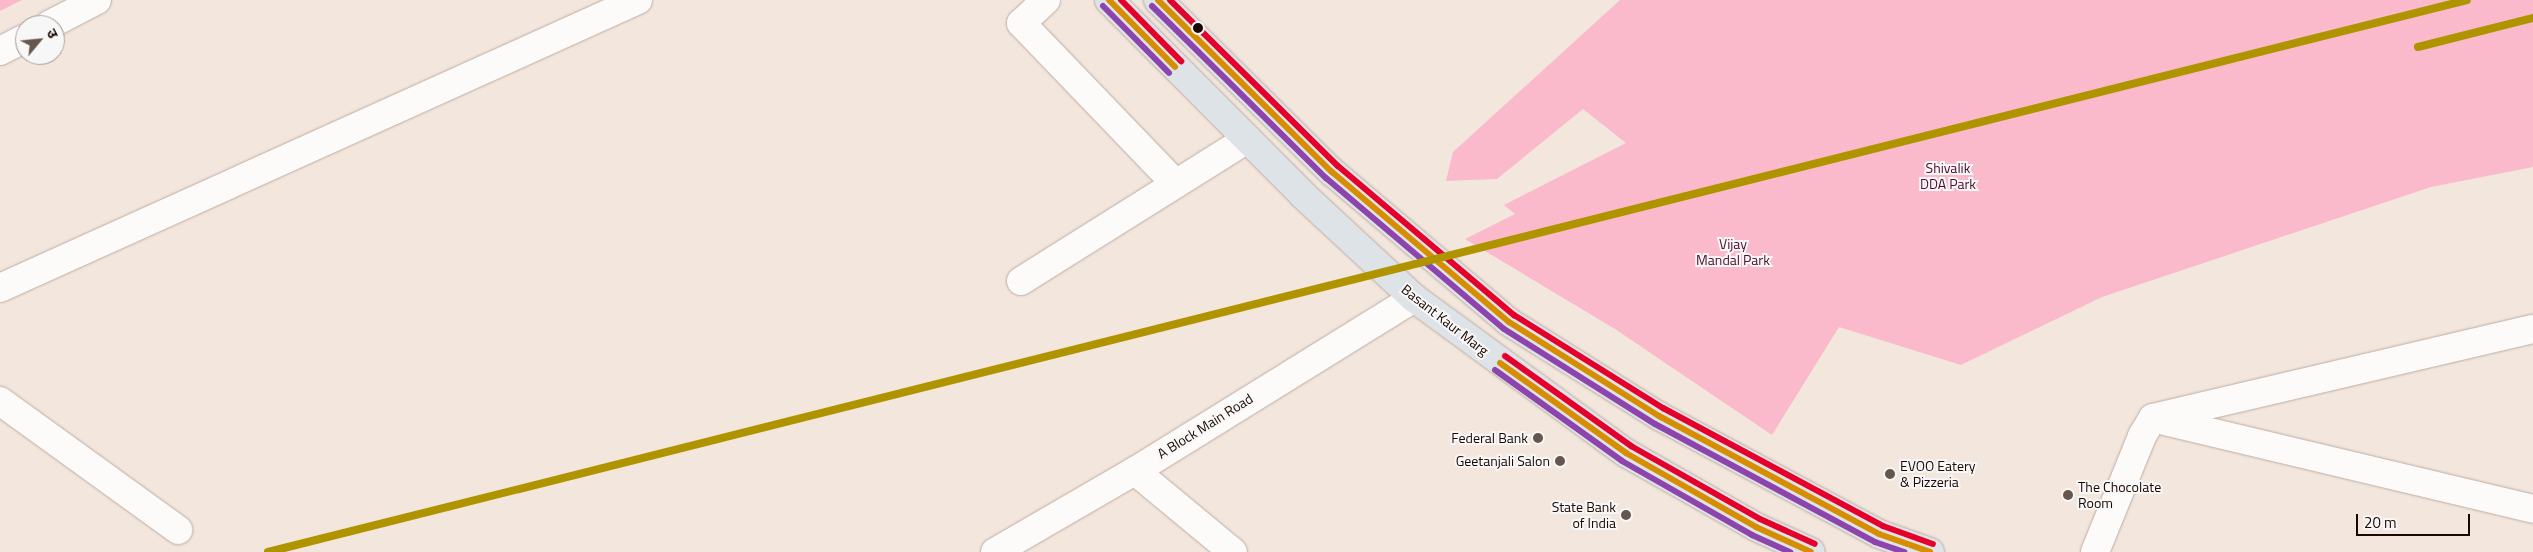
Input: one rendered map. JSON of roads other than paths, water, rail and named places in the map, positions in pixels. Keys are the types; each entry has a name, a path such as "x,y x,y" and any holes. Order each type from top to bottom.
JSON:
{"main road":[{"name":"Basant Kaur Marg","path":"1109,0 1362,252 1414,298 1626,453 1756,526 1811,552"},
{"path":"1158,0 1332,172 1509,322 1659,416 1879,534 1930,552"}],"street":[{"path":"65,17 97,0"},
{"path":"0,288 638,0"},
{"path":"1046,0 1021,23 1176,184"},
{"path":"0,51 15,43"},
{"path":"1021,281 1247,139"},
{"name":"A Block Main Road","path":"995,552 1135,472 1414,298"},
{"path":"2095,552 2142,436 2153,418 2533,329"},
{"path":"0,401 178,530"},
{"path":"2153,418 2533,508"},
{"path":"1135,472 1233,552"}],"place":[{"name":"Federal Bank","path":"1538,438"},
{"name":"Geetanjali Salon","path":"1560,461"},
{"name":"EVOO Eatery & Pizzeria","path":"1890,474"},
{"name":"The Chocolate Room","path":"2068,495"},
{"name":"State Bank of India","path":"1626,515"}],"park label":[{"name":"Shivalik DDA Park","path":"1948,176"},
{"name":"Vijay Mandal Park","path":"1733,252"}]}
